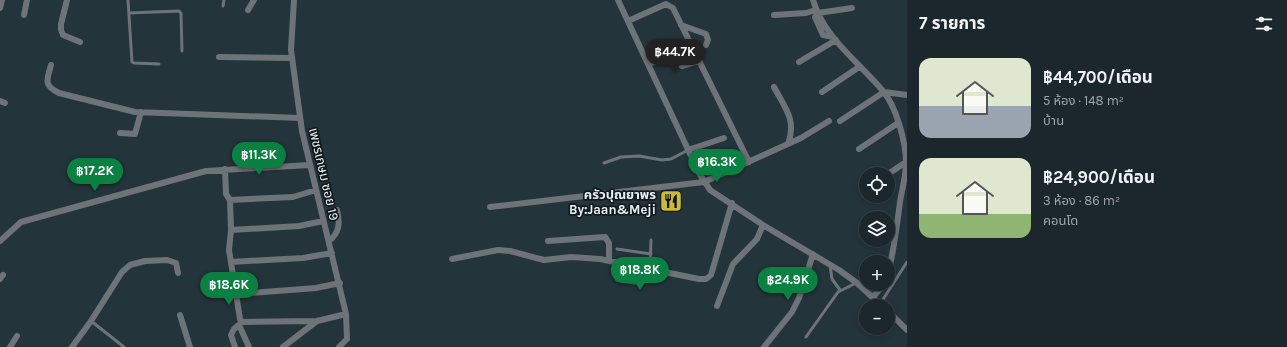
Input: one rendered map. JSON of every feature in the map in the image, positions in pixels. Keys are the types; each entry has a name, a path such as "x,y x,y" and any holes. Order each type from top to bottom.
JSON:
{"street":[{"path":"0,8 2,0"},
{"path":"24,15 27,0"},
{"path":"67,0 61,30 64,35 80,42"},
{"path":"248,10 254,0"},
{"name":"เพชรเกษม ซอย 19","path":"294,0 291,43 300,118 323,221 340,283 346,314 347,339 339,347"},
{"path":"618,0 688,150 704,182 710,190 732,203 763,225 814,254 857,283 873,297 878,291"},
{"path":"812,0 817,12 834,38 884,92 890,102 899,126 906,162 892,255"},
{"path":"628,21 668,4 673,8 749,162"},
{"path":"774,15 852,8"},
{"path":"681,25 706,34 708,40 706,45"},
{"path":"799,62 834,38"},
{"path":"649,64 669,56 682,66 699,61"},
{"path":"219,58 292,58"},
{"path":"51,65 48,80 50,89 59,93 141,112 300,118"},
{"path":"822,92 859,66"},
{"path":"774,87 792,123 792,135 788,144"},
{"path":"840,121 884,92 907,95"},
{"path":"120,133 135,134 141,112"},
{"path":"490,206 704,182 788,144 829,121"},
{"path":"899,126 907,130"},
{"path":"859,150 899,126"},
{"path":"688,150 724,138"},
{"path":"895,169 906,162"},
{"path":"0,241 21,222 206,171 310,165"},
{"path":"225,169 226,189 230,200 231,230 228,242 240,319 249,347"},
{"path":"230,200 293,197 316,190"},
{"path":"452,259 498,250 510,250 544,260 571,257 609,261 699,279 706,279 711,275 732,203"},
{"path":"329,241 335,236 339,226 337,210"},
{"path":"231,230 299,226 323,221"},
{"path":"717,306 733,264 757,239 763,225"},
{"path":"548,241 605,237 608,239 609,243 609,261"},
{"path":"231,262 309,257 332,253"},
{"path":"764,347 792,312 799,298 814,254"},
{"path":"72,347 91,321 122,272 130,265 144,261 167,260 176,263 178,274"},
{"path":"618,279 638,282 644,279 650,269"},
{"path":"237,294 316,288 340,283"},
{"path":"235,347 231,335 241,324 317,321 346,314"},
{"path":"180,315 190,347"},
{"path":"895,318 907,330"},
{"path":"283,347 317,321"},
{"path":"10,347 17,336"}],"lane":[{"path":"128,0 132,62 159,64"},
{"path":"223,6 224,0"},
{"path":"129,13 179,11 181,13 182,51"},
{"path":"604,163 621,157 639,156 662,160 671,159 688,150"},
{"path":"650,269 651,240"},
{"path":"617,249 651,254"},
{"path":"885,299 907,262"},
{"path":"830,265 832,279 840,290"},
{"path":"806,337 824,310 840,290 857,283"},
{"path":"91,321 124,347"}],"place":[{"name":"ครัวปุณยาพร By:Jaan&Meji","path":"671,201"}]}
